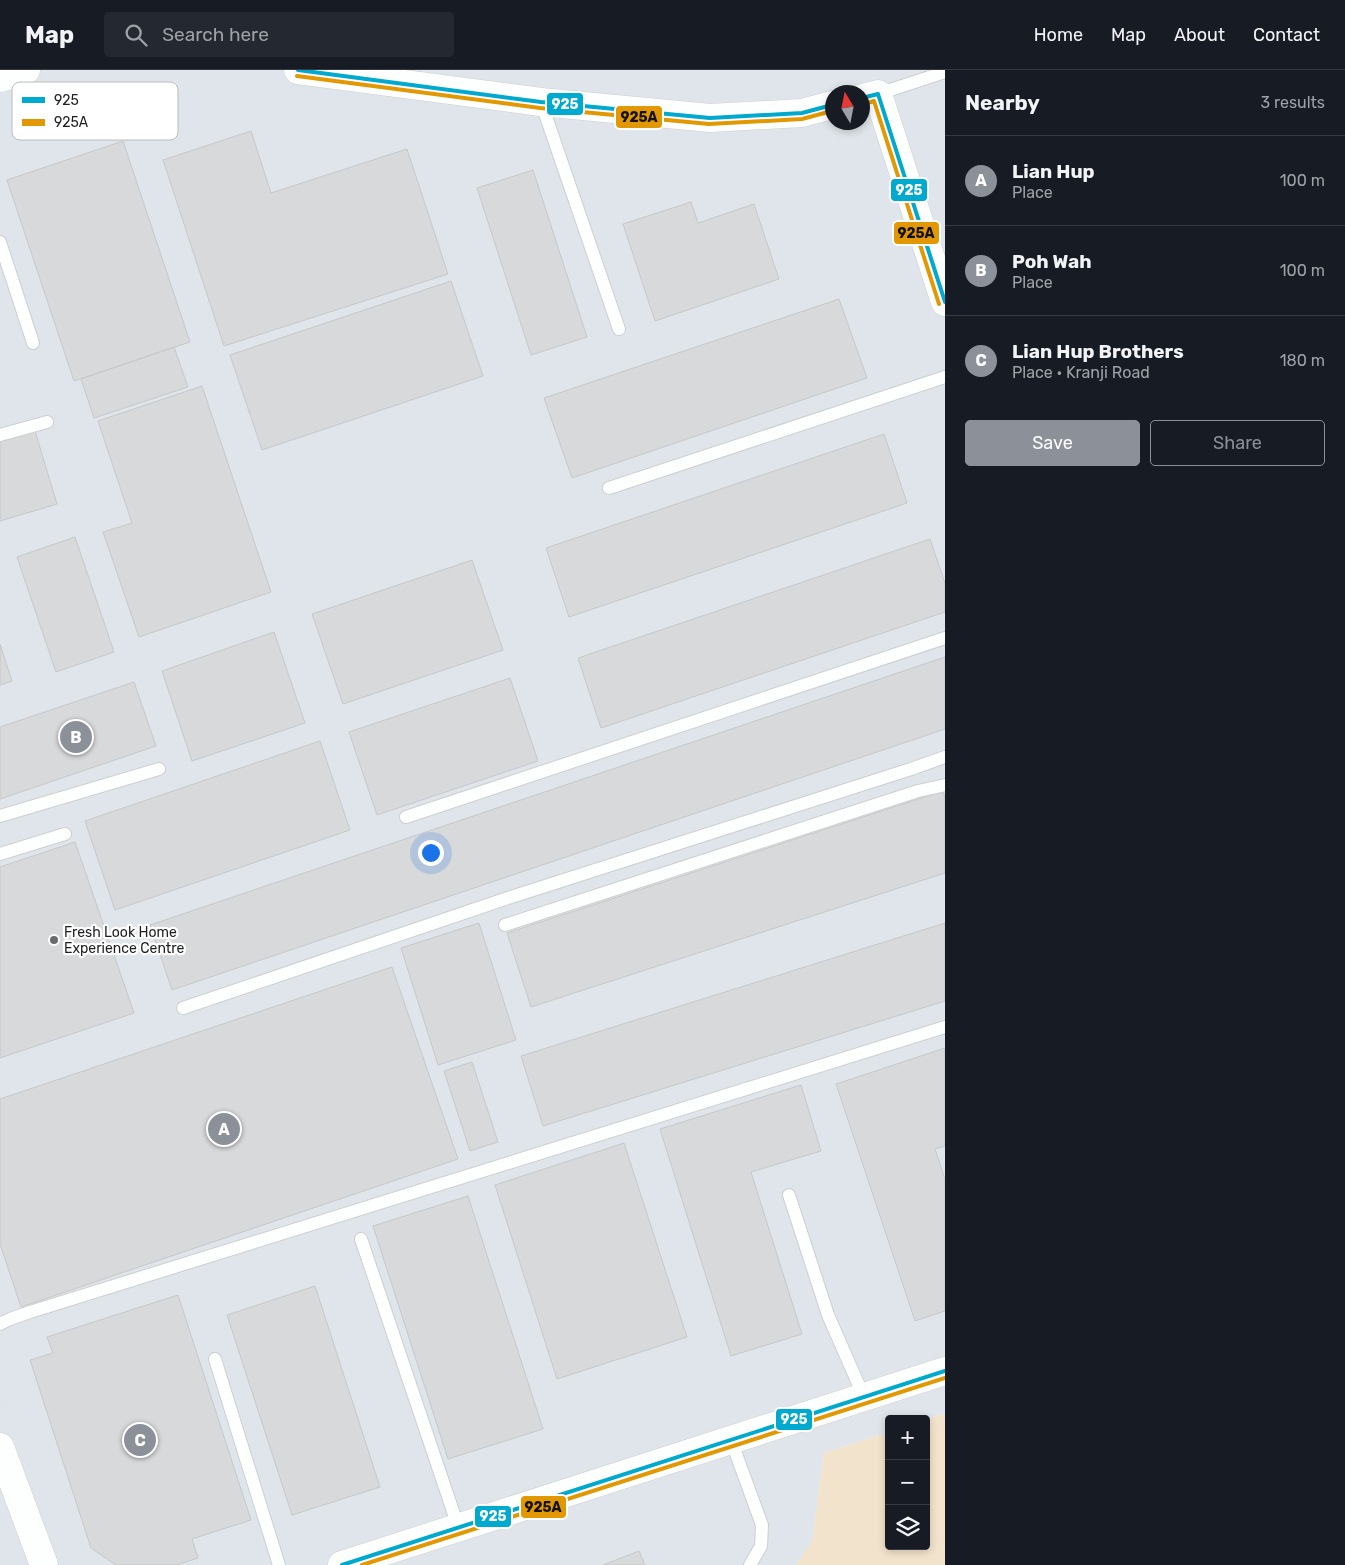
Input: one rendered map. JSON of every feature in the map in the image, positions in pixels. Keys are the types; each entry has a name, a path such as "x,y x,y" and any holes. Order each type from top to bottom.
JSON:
{"street":[{"path":"0,78 26,70"},
{"path":"298,70 541,102 710,118 802,113 825,107"},
{"path":"870,96 945,302"},
{"path":"342,1565 459,1529 945,1371"},
{"path":"0,1447 44,1565"}],"lane":[{"path":"870,96 945,72"},
{"path":"541,102 619,328"},
{"path":"0,242 33,343"},
{"path":"609,488 945,377"},
{"path":"0,435 47,422"},
{"path":"406,818 945,638"},
{"path":"183,1008 511,897 945,757"},
{"path":"0,816 159,769"},
{"path":"505,925 918,791 945,785"},
{"path":"0,854 65,834"},
{"path":"3,1320 945,1026"},
{"path":"789,1195 828,1314 864,1397"},
{"path":"361,1239 459,1529"},
{"path":"215,1359 279,1565"},
{"path":"731,1440 762,1525 761,1546 750,1565"}],"shaded area":[{"path":"0,70 945,70 945,1413 930,1418 930,1415 885,1415 885,1433 824,1453 812,1542 796,1565 0,1565"},
{"path":"945,1413 945,1565 796,1565 812,1541 824,1453 885,1433 885,1550 930,1550 930,1418"}],"building":[{"path":"251,131 271,193 407,149 448,274 224,346 163,160"},
{"path":"123,141 190,342 74,381 7,180"},
{"path":"533,170 587,337 531,355 477,188"},
{"path":"691,202 698,223 754,204 779,279 655,321 623,224"},
{"path":"451,281 483,376 262,450 230,355"},
{"path":"839,299 867,378 572,478 544,398"},
{"path":"174,347 188,387 94,418 81,379"},
{"path":"202,386 271,592 139,637 103,532 132,523 98,421"},
{"path":"35,431 57,504 0,521 0,442"},
{"path":"884,434 907,503 569,617 546,548"},
{"path":"75,537 114,652 56,672 17,557"},
{"path":"930,539 945,583 945,612 601,728 578,658"},
{"path":"472,560 503,650 343,704 312,614"},
{"path":"274,632 305,723 192,761 162,671"},
{"path":"0,644 12,681 0,685"},
{"path":"945,657 945,729 172,990 150,925"},
{"path":"510,678 538,761 377,815 349,732"},
{"path":"134,682 156,746 0,799 0,727"},
{"path":"320,741 350,830 115,910 85,821"},
{"path":"943,791 945,798 945,873 531,1007 507,933"},
{"name":"Fresh Look Home Experience Centre","path":"75,842 134,1013 0,1058 0,867"},
{"path":"479,923 516,1040 438,1065 401,948"},
{"path":"945,923 945,1001 543,1126 521,1056"},
{"path":"392,967 458,1159 21,1307 0,1244 0,1099"},
{"path":"945,1048 945,1146 935,1149 945,1179 945,1311 915,1321 836,1084"},
{"path":"472,1062 498,1142 470,1151 444,1071"},
{"path":"801,1085 821,1151 751,1172 802,1334 731,1356 660,1129"},
{"path":"624,1143 687,1337 557,1379 495,1185"},
{"path":"468,1196 543,1429 448,1459 373,1226"},
{"path":"315,1286 380,1487 292,1515 227,1315"},
{"path":"178,1295 251,1520 192,1539 198,1558 177,1565 116,1565 91,1548 30,1360 53,1353 47,1337"},
{"path":"639,1551 645,1565 603,1565"}],"transit line":[{"name":"925","path":"298,70 541,102 710,118 802,113 825,107"},
{"name":"925A","path":"297,76 540,108 709,124 802,119 825,113"},
{"name":"925","path":"870,96 878,94 945,302"},
{"name":"925A","path":"870,102 874,101 939,304"},
{"name":"925","path":"342,1565 945,1371"},
{"name":"925A","path":"362,1565 945,1378"}],"place":[{"name":"Poh Wah","path":"76,737"},
{"name":"Fresh Look Home Experience Centre","path":"54,940"},
{"name":"Lian Hup","path":"224,1129"},
{"name":"Lian Hup Brothers","path":"140,1440"}]}
